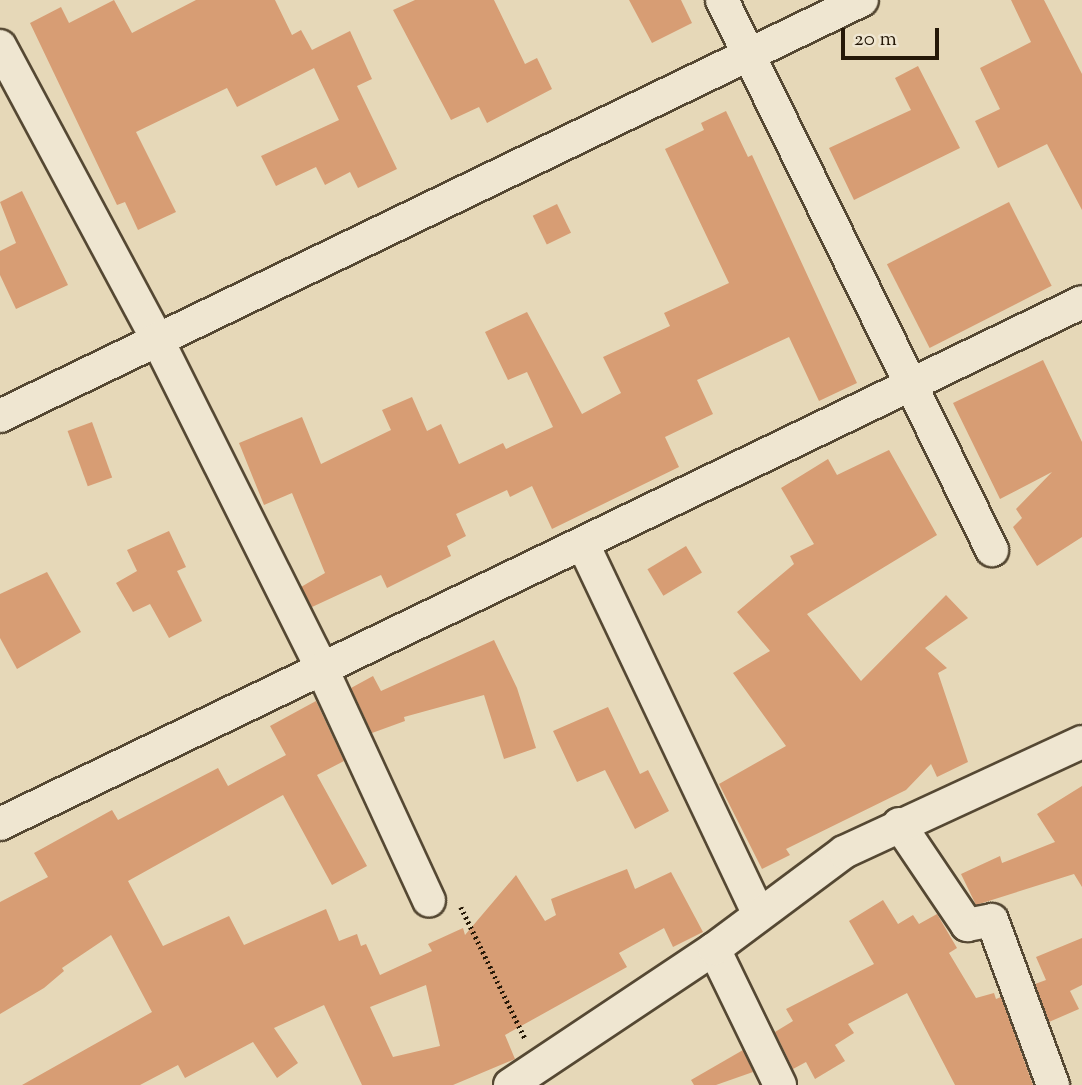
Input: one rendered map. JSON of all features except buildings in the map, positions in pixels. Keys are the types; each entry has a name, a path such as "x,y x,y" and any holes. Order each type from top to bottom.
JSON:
{"street":[{"path":"722,0 992,550"},
{"path":"0,416 749,57 862,0"},
{"path":"0,46 157,339 322,669 429,901"},
{"path":"0,824 1082,302"},
{"path":"583,544 758,913"},
{"path":"510,1085 537,1064 714,949 758,913 844,852 899,824 1081,745"},
{"path":"899,824 967,925 992,920 1053,1085"},
{"path":"714,949 780,1085"}],"path":[{"path":"429,901 460,904 537,1064"}]}
